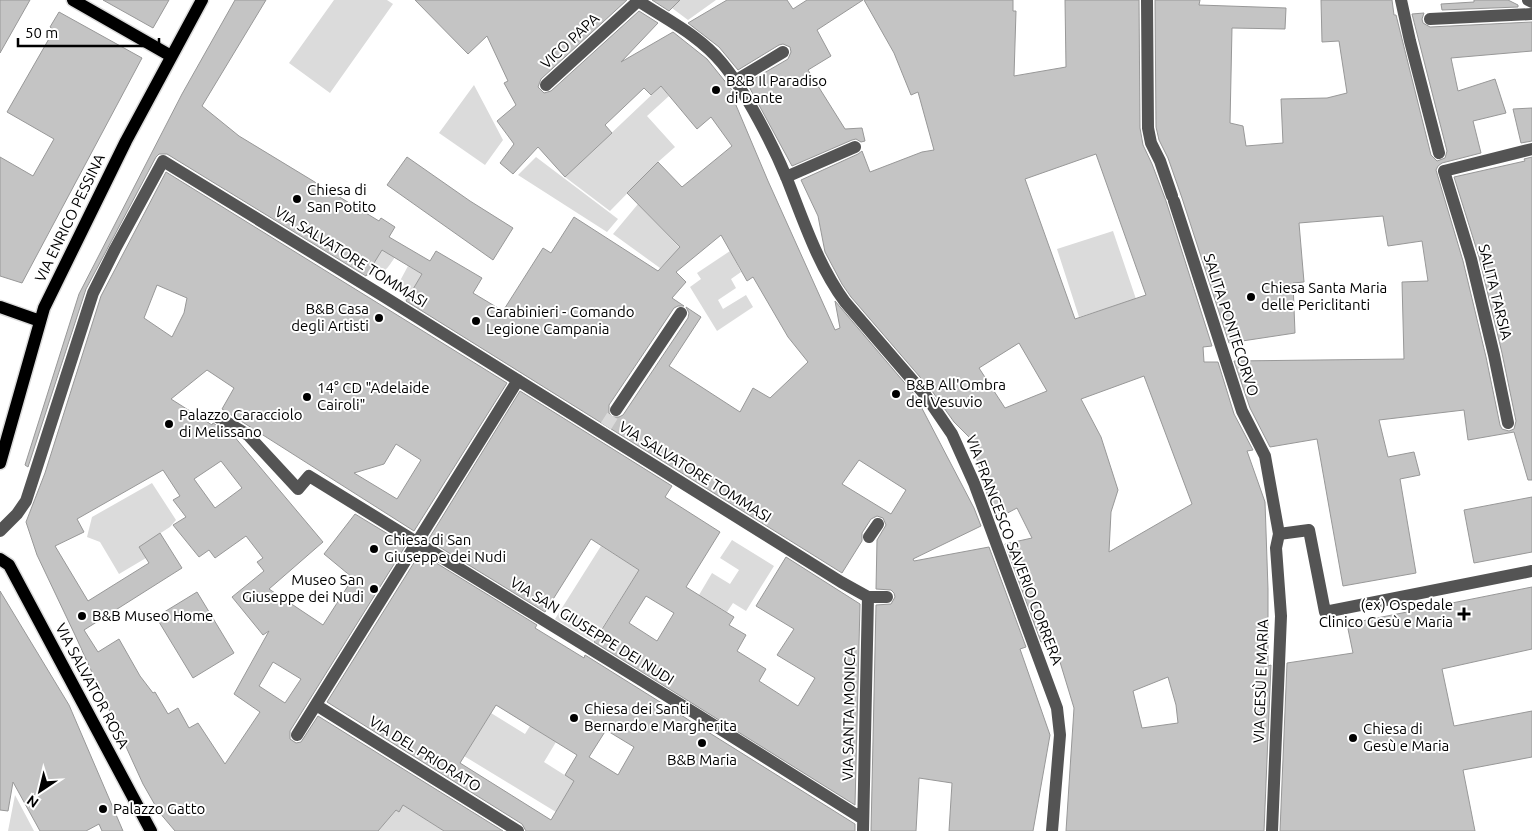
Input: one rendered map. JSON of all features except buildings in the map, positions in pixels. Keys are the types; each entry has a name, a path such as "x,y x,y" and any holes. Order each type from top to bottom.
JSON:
{"main road":[{"path":"73,0 171,56"},
{"name":"VIA ENRICO PESSINA","path":"0,462 40,321 126,141 202,0"},
{"path":"0,307 40,321"},
{"name":"VIA SALVATOR ROSA","path":"0,559 9,565 152,831"}],"street":[{"name":"VIA FRANCESCO SAVERIO CORRERA","path":"638,0 687,31 706,46 723,64 750,105 786,177 814,249 834,287 940,414 952,434 967,466 1056,708 1060,735 1052,831"},
{"name":"VICO PAPA","path":"546,86 638,0"},
{"name":"SALITA PONTECORVO","path":"1147,0 1149,136 1173,199 1242,411 1265,456 1279,534"},
{"path":"1401,0 1417,20 1439,153"},
{"path":"1528,0 1532,2"},
{"path":"1417,20 1532,14"},
{"path":"735,82 783,52"},
{"path":"786,177 854,147"},
{"name":"SALITA TARSIA","path":"1508,423 1478,288 1444,171 1532,148"},
{"name":"VIA SALVATORE TOMMASI","path":"0,531 18,514 26,500 93,293 119,240 163,161 518,380 604,429 841,582 868,597"},
{"path":"616,410 681,313"},
{"path":"297,735 518,380"},
{"name":"VIA SAN GIUSEPPE DEI NUDI","path":"216,416 248,435 298,489 309,476 418,542 863,825"},
{"path":"869,537 878,524"},
{"path":"1279,534 1308,530 1325,612 1532,571"},
{"name":"VIA GESÙ E MARIA","path":"1272,831 1281,616 1276,548 1279,534"},
{"path":"868,597 887,598"},
{"name":"VIA SANTA MONICA","path":"863,825 868,597"},
{"name":"VIA DEL PRIORATO","path":"316,705 518,831"}],"shaded area":[{"path":"334,0 387,0 393,4 330,93 289,63"},
{"path":"680,0 716,0 688,20 672,8"},
{"path":"474,85 503,140 485,165 439,133"},
{"path":"661,86 669,96 647,116 675,147 610,211 565,177"},
{"path":"536,157 618,219 607,232 518,175"},
{"path":"638,204 680,248 660,268 613,234"},
{"path":"1113,231 1136,299 1079,317 1057,249"},
{"path":"382,250 395,257 384,271 366,276"},
{"path":"730,251 741,272 731,279 736,288 718,300 723,309 746,295 753,307 717,331 690,287 701,279 697,273"},
{"path":"408,266 422,274 406,301 399,286"},
{"path":"152,483 176,520 170,527 139,547 146,558 119,574 100,542 87,537 92,517"},
{"path":"732,540 774,566 746,611 733,603 727,612 699,595 712,573 730,584 739,570 720,558"},
{"path":"601,546 639,570 593,642 555,619"},
{"path":"491,713 525,734 530,726 556,742 544,762 574,781 556,812 464,756"},
{"path":"15,795 34,831 8,831"},
{"path":"403,805 444,831 378,831 396,810 399,812"}],"tunnel":[{"path":"606,426 616,410"}],"place":[{"name":"B&B Il Paradiso di Dante","path":"716,90"},
{"name":"Chiesa di San Potito","path":"297,199"},
{"name":"Chiesa Santa Maria delle Periclitanti","path":"1251,297"},
{"name":"B&B Casa degli Artisti","path":"379,318"},
{"name":"Carabinieri - Comando Legione Campania","path":"476,321"},
{"name":"B&B All'Ombra del Vesuvio","path":"896,394"},
{"name":"14° CD \"Adelaide Cairoli\"","path":"307,397"},
{"name":"Palazzo Caracciolo di Melissano","path":"169,424"},
{"name":"Chiesa di San Giuseppe dei Nudi","path":"374,549"},
{"name":"Museo San Giuseppe dei Nudi","path":"374,589"},
{"name":"(ex) Ospedale Clinico Gesù e Maria","path":"1464,614"},
{"name":"B&B Museo Home","path":"82,616"},
{"name":"Chiesa dei Santi Bernardo e Margherita","path":"574,718"},
{"name":"Chiesa di Gesù e Maria","path":"1353,738"},
{"name":"B&B Maria","path":"702,743"},
{"name":"Palazzo Gatto","path":"103,809"}]}
